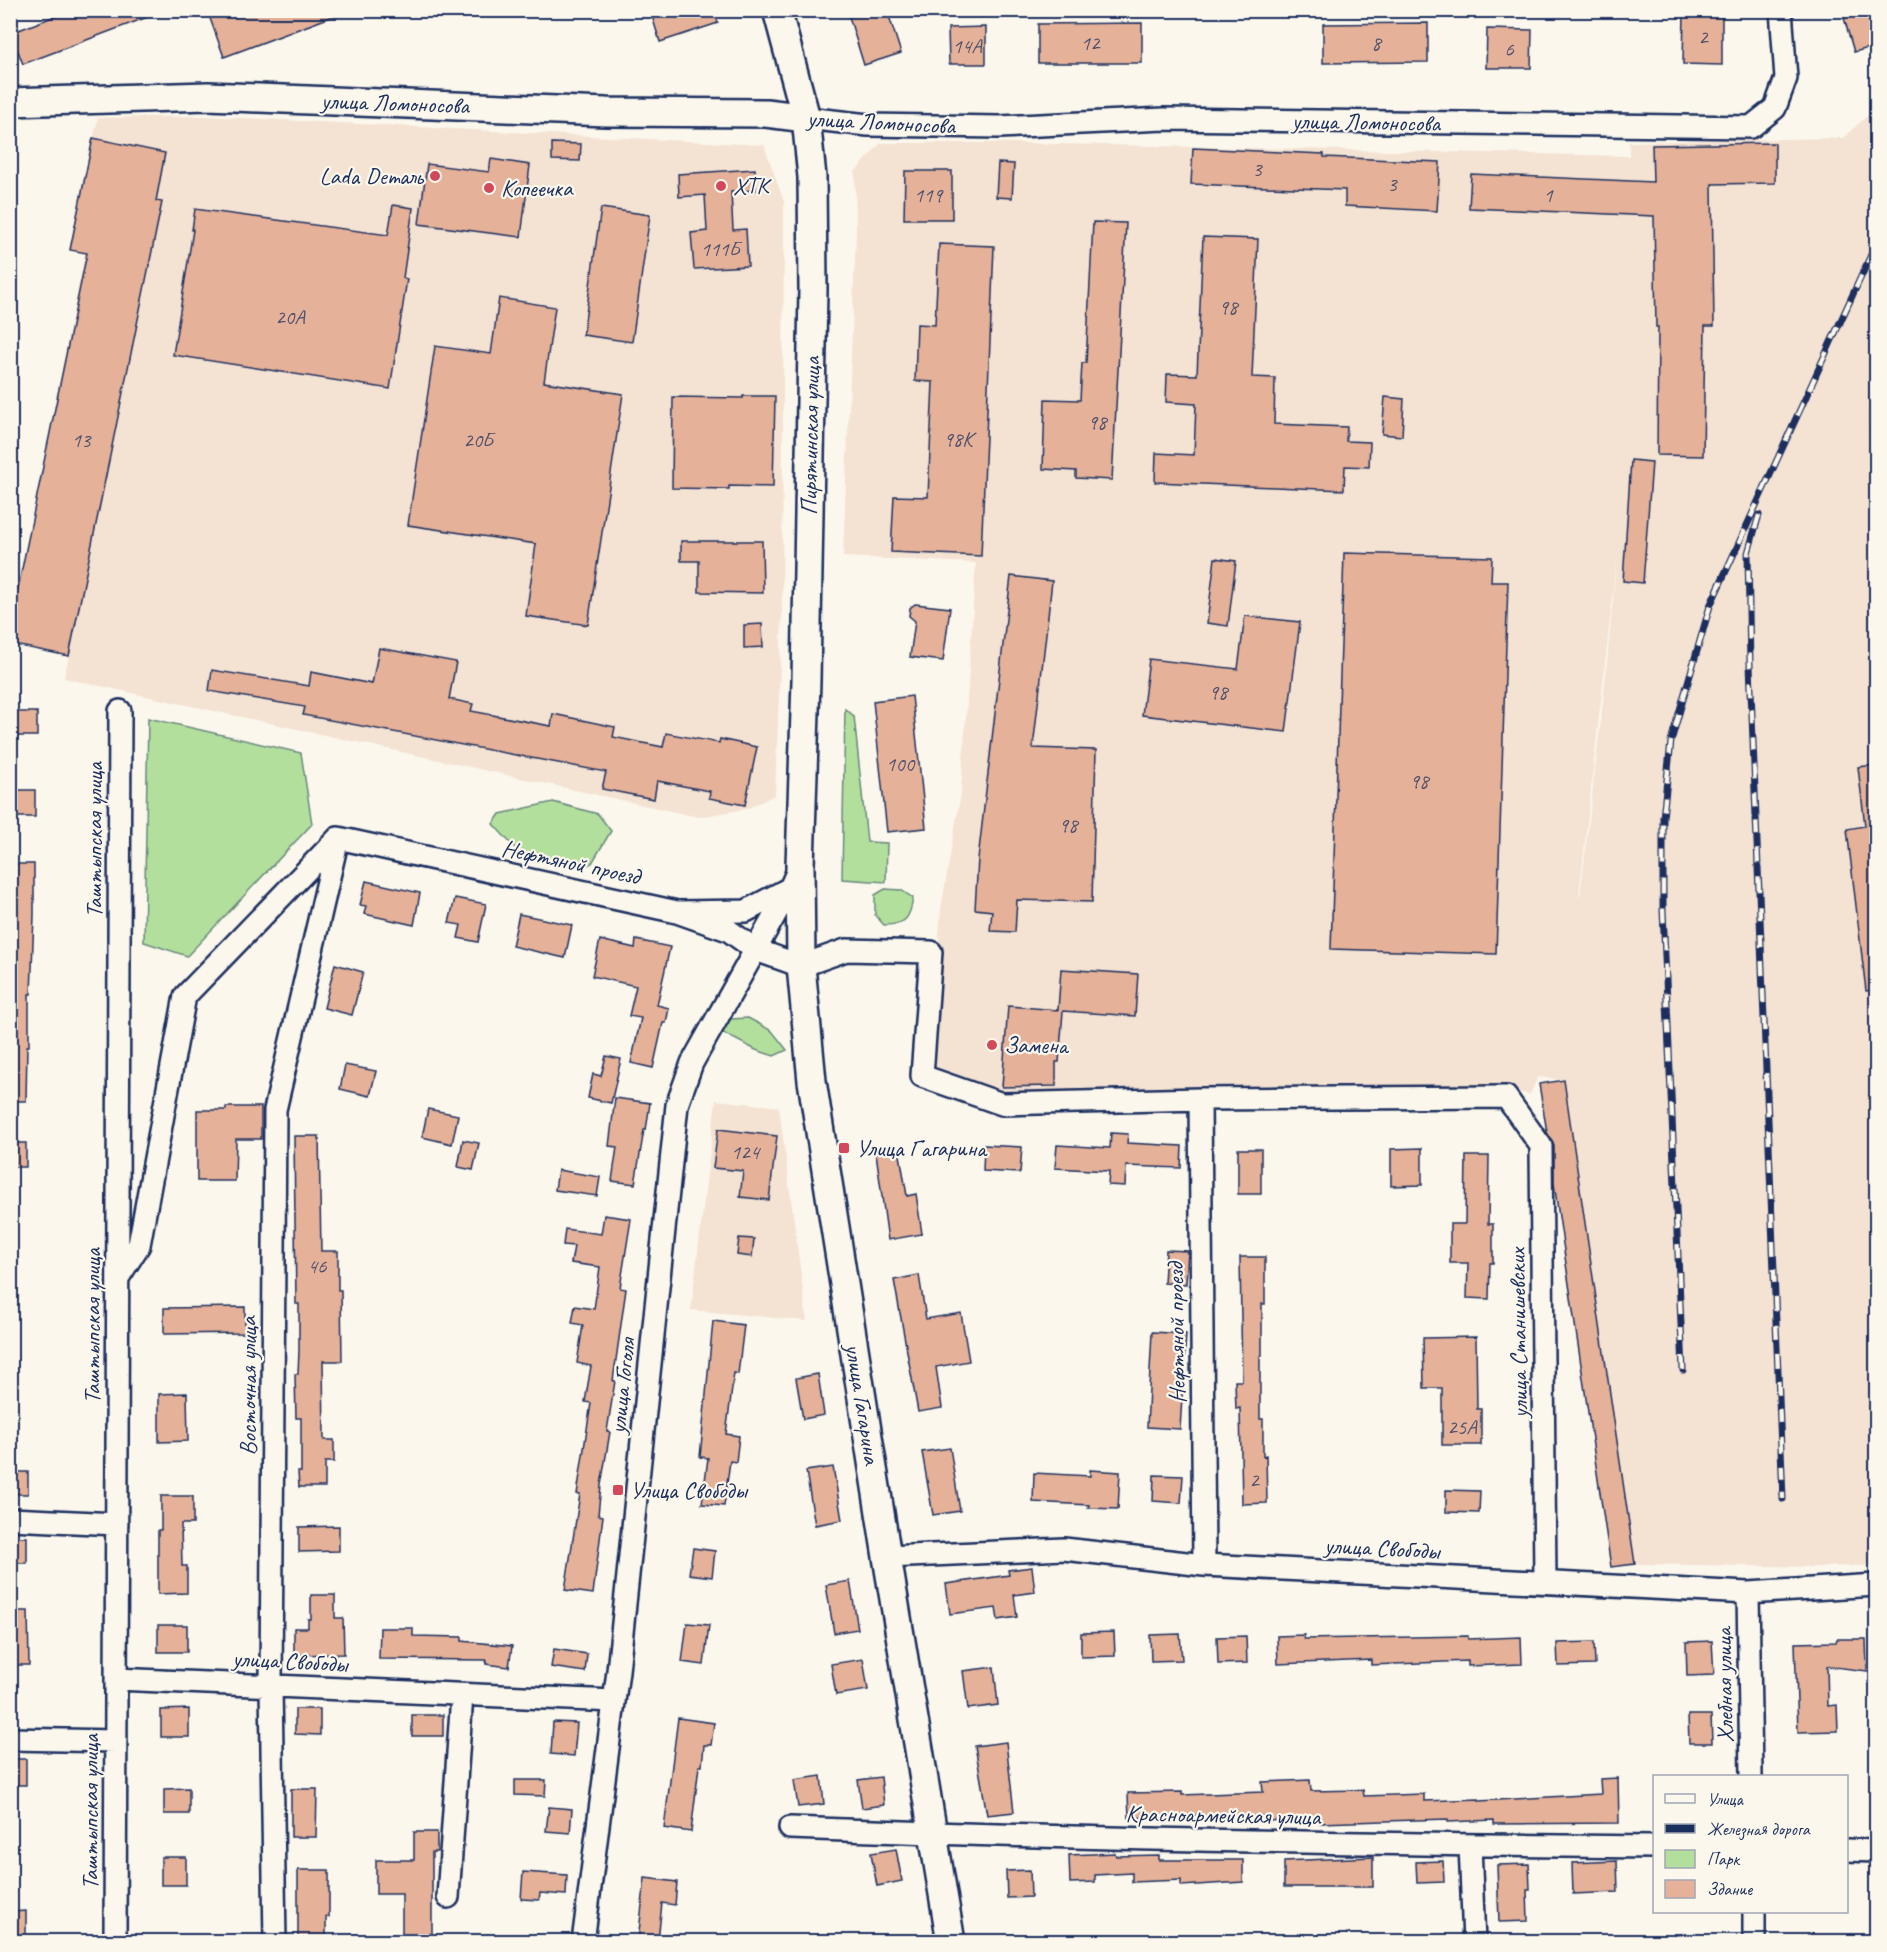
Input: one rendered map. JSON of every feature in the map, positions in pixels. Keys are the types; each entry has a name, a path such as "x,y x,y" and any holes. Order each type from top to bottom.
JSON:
{"street":[{"name":"Пирятинская улица","path":"777,10 806,118 812,177 813,289 806,681 795,877"},
{"name":"улица Ломоносова","path":"10,102 208,96 606,112 766,113 868,125 1000,128 1164,119 1751,127 1775,108 1786,78 1782,10"},
{"name":"Таштыпская улица","path":"115,1941 120,711"},
{"name":"Нефтяной проезд","path":"338,838 677,912 746,911 795,877"},
{"path":"118,1279 139,1245 185,996 338,838"},
{"name":"Восточная улица","path":"275,1941 271,1686 275,1110 338,838"},
{"name":"улица Гоголя","path":"583,1941 614,1701 677,1105 692,1063 795,877"},
{"name":"улица Гагарина","path":"795,877 812,1082 886,1557 951,1941"},
{"path":"677,912 728,930 756,950 801,966 846,950 931,952 922,1076 1002,1104 1200,1099"},
{"name":"улица Станишевских","path":"1200,1099 1506,1097 1541,1146 1545,1581"},
{"name":"Нефтяной проезд","path":"1200,1099 1204,1565"},
{"path":"10,1519 117,1524"},
{"name":"улица Свободы","path":"886,1557 1065,1549 1204,1565 1748,1593 1876,1585"},
{"name":"Хлебная улица","path":"1748,1593 1751,1775"},
{"name":"улица Свободы","path":"116,1679 614,1701"},
{"path":"448,1897 462,1695"},
{"path":"10,1739 116,1741"},
{"name":"Красноармейская улица","path":"790,1828 933,1834 1653,1847"},
{"path":"1470,1845 1474,1941"},
{"path":"1848,1850 1876,1851"},
{"path":"1754,1913 1754,1941"}],"shaded area":[{"path":"1876,108 1876,1565 1819,1567 1635,1564 1564,1080 1538,1077 1530,1094 1461,1086 1003,1097 929,1072 941,909 961,793 976,563 843,557 856,232 855,172 881,143 1012,143 1629,156 1629,142 1843,138","holes":["1618,547 1604,693 1580,897"]},
{"path":"204,116 764,145 784,202 782,616 775,795 746,809 698,817 64,678 69,656 11,626 85,254 69,249 98,118"},
{"path":"716,1100 779,1107 807,1321 691,1310"}],"green space":[{"path":"845,709 854,716 867,842 887,843 886,882 842,879"},
{"path":"148,718 301,753 312,824 187,956 144,942"},
{"path":"553,802 598,814 611,831 592,863 583,867 525,859 493,824 500,814"},
{"path":"885,889 901,890 913,898 910,911 902,922 884,925 875,915 875,895"},
{"path":"748,1018 772,1031 787,1050 774,1056 756,1050 721,1032 730,1019"}],"building":[{"path":"71,10 161,10 161,12 23,64 11,33"},
{"path":"207,10 343,10 344,12 224,57"},
{"path":"670,10 714,10 718,23 660,42 652,16"},
{"path":"847,10 887,10 901,53 864,65"},
{"path":"1684,10 1722,10 1722,65 1683,64"},
{"path":"1876,10 1876,46 1854,52 1844,18"},
{"path":"1142,23 1142,63 1038,63 1038,24"},
{"path":"1428,23 1428,62 1323,63 1323,24"},
{"path":"986,27 986,64 949,64 948,28"},
{"path":"1487,29 1532,30 1531,68 1486,68"},
{"path":"93,138 165,153 156,201 162,202 69,656 10,644 10,627 87,253 70,250"},
{"path":"552,143 581,144 580,161 552,160"},
{"path":"1775,143 1775,183 1712,184 1714,326 1705,326 1703,456 1657,455 1658,327 1656,327 1654,216 1469,208 1471,174 1653,182 1652,145"},
{"path":"1193,148 1440,162 1437,211 1345,206 1345,190 1191,184"},
{"path":"491,159 530,165 521,237 419,224 427,164 489,172"},
{"path":"998,163 1014,164 1012,198 996,197"},
{"path":"755,169 756,190 731,192 733,230 746,229 748,266 694,269 691,233 707,231 705,195 679,197 678,174"},
{"path":"905,171 952,171 952,219 904,219"},
{"path":"393,205 413,208 403,278 407,279 390,389 173,355 195,209 388,235"},
{"path":"601,208 650,215 632,342 583,335"},
{"path":"1093,222 1126,223 1112,480 1076,478 1076,471 1043,469 1045,399 1080,400 1082,363 1086,363"},
{"path":"1203,237 1258,239 1252,377 1275,378 1274,424 1347,427 1346,441 1370,442 1369,467 1345,466 1344,490 1155,482 1156,453 1194,455 1196,404 1166,402 1167,374 1197,375"},
{"path":"939,244 994,246 981,556 891,552 894,496 928,497 933,382 915,381 917,324 935,325"},
{"path":"499,298 555,307 544,382 623,394 588,625 526,616 536,544 408,525 435,346 491,354"},
{"path":"743,396 775,396 773,487 672,488 673,397 743,398"},
{"path":"1385,397 1404,399 1402,436 1382,434"},
{"path":"1631,460 1652,462 1643,583 1623,581"},
{"path":"681,541 762,541 763,593 699,592 699,561 681,561"},
{"path":"1344,553 1492,557 1491,582 1508,582 1496,954 1331,949"},
{"path":"1215,558 1236,561 1228,626 1207,623"},
{"path":"1011,576 1052,581 1033,748 1096,750 1092,902 1017,900 1015,932 990,931 992,911 975,909 978,859"},
{"path":"915,604 950,608 943,661 910,657 915,621 909,616 910,608"},
{"path":"1245,616 1300,622 1286,732 1142,715 1149,659 1238,669"},
{"path":"762,624 763,647 744,648 744,625"},
{"path":"379,648 456,662 449,699 473,704 471,711 551,726 553,714 615,727 613,737 663,747 666,733 719,743 720,739 757,747 745,805 709,798 710,791 657,781 654,799 602,789 606,772 303,715 305,707 209,691 212,670 309,686 311,672 372,684"},
{"path":"912,696 926,828 887,832 873,701"},
{"path":"11,712 37,712 37,736 11,736"},
{"path":"1876,765 1876,990 1866,991 1847,829 1865,826 1858,767"},
{"path":"15,790 35,790 35,817 15,817"},
{"path":"10,864 34,864 26,1101 10,1101"},
{"path":"366,881 420,893 414,925 364,914 366,906 360,905"},
{"path":"455,898 486,904 478,942 458,938 461,925 449,923"},
{"path":"519,914 572,925 565,958 512,946"},
{"path":"600,940 635,948 636,940 670,947 657,1005 669,1008 666,1023 663,1023 653,1068 631,1063 641,1018 629,1016 636,986 592,976"},
{"path":"335,964 363,972 352,1015 324,1008"},
{"path":"1061,969 1138,974 1135,1016 1063,1011 1059,1062 1056,1062 1056,1086 1002,1087 1008,1006 1058,1010"},
{"path":"606,1056 621,1059 611,1103 588,1098 593,1074 601,1076"},
{"path":"345,1065 376,1071 370,1096 340,1089"},
{"path":"1564,1080 1635,1564 1611,1567 1554,1183 1554,1146 1547,1132 1539,1084"},
{"path":"615,1098 650,1103 635,1184 612,1181 617,1147 609,1146"},
{"path":"226,1107 261,1107 261,1139 236,1139 235,1181 197,1181 197,1110 226,1110"},
{"path":"428,1109 458,1115 452,1144 422,1137"},
{"path":"718,1129 777,1136 769,1200 740,1197 743,1171 713,1168"},
{"path":"1111,1133 1128,1134 1127,1143 1182,1146 1181,1168 1126,1166 1125,1186 1108,1185 1109,1171 1055,1168 1057,1145 1110,1148"},
{"path":"294,1136 319,1136 321,1251 338,1251 342,1361 323,1361 324,1440 334,1440 334,1462 325,1462 325,1487 299,1487 301,1418 296,1418 295,1374 298,1374 299,1304 296,1304"},
{"path":"463,1140 479,1143 473,1170 458,1167"},
{"path":"10,1143 26,1143 26,1167 10,1167"},
{"path":"984,1145 1022,1147 1020,1173 983,1171"},
{"path":"1422,1148 1422,1185 1391,1186 1391,1149"},
{"path":"899,1149 907,1196 916,1194 922,1234 888,1240 876,1153"},
{"path":"1238,1149 1261,1149 1261,1194 1238,1194"},
{"path":"1466,1156 1489,1156 1488,1224 1493,1224 1493,1263 1490,1263 1489,1299 1467,1298 1468,1263 1450,1263 1450,1224 1465,1224"},
{"path":"558,1170 600,1177 597,1196 555,1190"},
{"path":"604,1215 631,1219 620,1288 626,1289 607,1431 610,1432 601,1485 598,1515 603,1516 593,1594 565,1590 591,1403 585,1402 591,1366 577,1363 583,1325 572,1323 575,1306 594,1309 600,1267 571,1263 574,1246 563,1245 565,1229 601,1234"},
{"path":"739,1238 754,1239 752,1257 737,1255"},
{"path":"1166,1250 1188,1251 1186,1284 1164,1283"},
{"path":"1240,1257 1265,1257 1265,1304 1262,1304 1262,1356 1260,1356 1260,1419 1263,1419 1263,1456 1266,1455 1267,1503 1242,1504 1240,1408 1236,1409 1235,1381 1242,1381"},
{"path":"919,1275 926,1319 961,1313 969,1361 936,1367 942,1408 918,1412 894,1280"},
{"path":"245,1307 245,1333 164,1334 164,1308"},
{"path":"713,1321 744,1325 738,1374 734,1373 726,1434 739,1436 736,1462 730,1461 724,1506 702,1504 708,1458 700,1457"},
{"path":"1152,1332 1186,1334 1180,1429 1147,1427"},
{"path":"1476,1337 1477,1409 1481,1409 1481,1445 1442,1445 1442,1388 1424,1388 1423,1338"},
{"path":"818,1374 824,1415 803,1419 796,1378"},
{"path":"187,1393 188,1441 159,1442 159,1394"},
{"path":"950,1448 960,1511 933,1515 922,1452"},
{"path":"833,1467 842,1520 815,1525 806,1471"},
{"path":"1090,1470 1120,1472 1118,1509 1033,1502 1034,1473 1090,1476"},
{"path":"10,1472 28,1472 28,1494 10,1494"},
{"path":"1154,1475 1183,1476 1181,1503 1153,1501"},
{"path":"1446,1490 1480,1491 1479,1513 1446,1512"},
{"path":"161,1496 193,1496 193,1524 181,1524 182,1566 187,1566 187,1593 158,1594 158,1530 161,1530"},
{"path":"339,1526 339,1551 299,1552 299,1527"},
{"path":"10,1537 27,1537 27,1563 10,1563"},
{"path":"693,1548 715,1551 712,1577 689,1574"},
{"path":"1032,1567 1035,1592 1014,1595 1017,1617 998,1620 996,1608 950,1614 946,1584 1009,1575 1008,1570"},
{"path":"850,1581 858,1629 834,1633 826,1585"},
{"path":"311,1595 335,1595 335,1618 343,1618 344,1654 294,1655 294,1628 308,1628 308,1619 311,1619"},
{"path":"10,1611 28,1611 29,1665 10,1665"},
{"path":"687,1623 709,1625 704,1665 682,1662"},
{"path":"158,1625 187,1625 187,1652 158,1652"},
{"path":"380,1628 413,1628 413,1636 462,1637 462,1641 512,1646 509,1667 486,1664 487,1660 379,1659"},
{"path":"1114,1632 1115,1656 1081,1657 1081,1633"},
{"path":"1180,1634 1182,1660 1151,1661 1150,1635"},
{"path":"1304,1635 1304,1639 1521,1637 1522,1664 1468,1666 1468,1661 1371,1665 1371,1660 1278,1664 1277,1636"},
{"path":"1246,1636 1247,1663 1218,1664 1217,1637"},
{"path":"1837,1639 1866,1639 1867,1671 1827,1666 1828,1706 1837,1705 1838,1731 1798,1732 1795,1643 1836,1642"},
{"path":"1712,1641 1714,1675 1687,1676 1686,1642"},
{"path":"1594,1642 1595,1665 1558,1666 1557,1643"},
{"path":"554,1649 587,1654 585,1672 551,1667"},
{"path":"863,1659 868,1690 836,1695 831,1664"},
{"path":"994,1667 998,1705 968,1709 963,1671"},
{"path":"189,1709 189,1737 161,1737 161,1710"},
{"path":"295,1709 320,1709 320,1735 295,1734"},
{"path":"412,1715 443,1715 443,1736 412,1736"},
{"path":"1688,1715 1711,1715 1712,1743 1689,1743"},
{"path":"678,1718 714,1723 711,1745 704,1745 702,1766 699,1766 691,1832 664,1828"},
{"path":"553,1722 577,1723 574,1756 551,1754"},
{"path":"1006,1742 1014,1812 987,1815 975,1746"},
{"path":"10,1759 26,1759 26,1785 10,1785"},
{"path":"821,1776 824,1804 798,1807 794,1780"},
{"path":"881,1777 884,1805 862,1808 858,1780"},
{"path":"1618,1778 1619,1823 1494,1824 1494,1820 1448,1822 1448,1819 1320,1823 1320,1819 1264,1821 1263,1816 1203,1818 1203,1815 1129,1818 1128,1793 1182,1792 1182,1795 1263,1792 1262,1782 1310,1780 1311,1791 1363,1790 1364,1796 1424,1794 1424,1801 1479,1799 1479,1801 1601,1794 1600,1779"},
{"path":"515,1780 546,1780 545,1796 515,1795"},
{"path":"189,1788 189,1814 164,1814 164,1789"},
{"path":"291,1789 317,1789 316,1837 291,1837"},
{"path":"549,1807 572,1809 570,1833 546,1831"},
{"path":"414,1832 437,1832 437,1852 432,1852 432,1941 402,1941 402,1894 376,1894 376,1860 414,1860"},
{"path":"896,1849 902,1881 877,1886 871,1853"},
{"path":"1115,1853 1116,1856 1159,1855 1159,1860 1243,1860 1243,1882 1181,1886 1181,1880 1132,1882 1132,1873 1095,1875 1095,1882 1070,1883 1069,1855"},
{"path":"161,1857 186,1857 186,1885 161,1885"},
{"path":"1373,1857 1373,1887 1284,1887 1284,1861"},
{"path":"1443,1861 1444,1882 1417,1883 1416,1862"},
{"path":"1617,1861 1618,1892 1573,1894 1572,1863"},
{"path":"1529,1864 1528,1921 1499,1922 1497,1865"},
{"path":"298,1870 329,1870 329,1917 326,1917 326,1941 298,1941"},
{"path":"1030,1870 1031,1897 1007,1898 1006,1871"},
{"path":"523,1872 567,1875 566,1895 540,1893 539,1900 521,1899"},
{"path":"645,1878 677,1882 675,1905 662,1903 658,1941 638,1941"},
{"path":"26,1911 26,1941 10,1941 10,1912"}],"railway":[{"path":"1683,1370 1663,910 1663,818 1671,741 1710,606 1876,244"},
{"path":"1876,351 1872,422 1876,492"},
{"path":"1759,515 1748,553 1750,665 1783,1499"}],"place":[{"name":"Lada Dеталь","path":"435,176"},
{"name":"ХТК","path":"721,186"},
{"name":"Копеечка","path":"489,188"},
{"name":"Замена","path":"992,1045"},
{"name":"Улица Гагарина","path":"844,1148"},
{"name":"Улица Свободы","path":"618,1490"}]}
